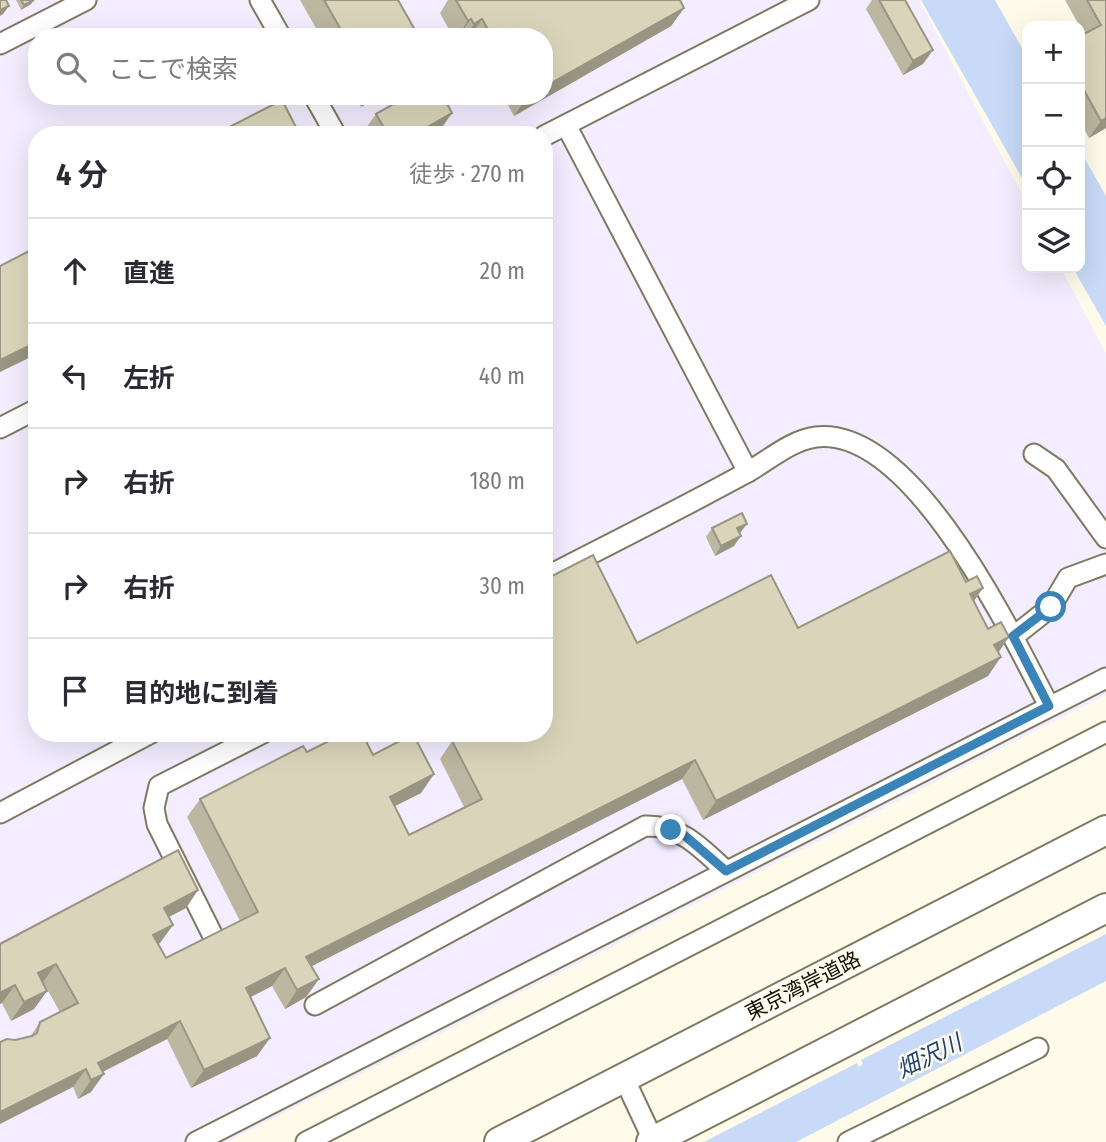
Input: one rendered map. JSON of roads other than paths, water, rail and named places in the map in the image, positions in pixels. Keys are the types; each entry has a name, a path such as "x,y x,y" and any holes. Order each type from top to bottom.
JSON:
{"highway":[{"name":"東京湾岸道路","path":"499,1142 1106,830"},
{"path":"653,1142 1106,908"}],"street":[{"path":"31,28 86,0"},
{"path":"260,0 276,28"},
{"path":"553,132 809,0"},
{"path":"0,44 28,30"},
{"path":"319,105 331,126"},
{"path":"566,125 748,472"},
{"path":"0,428 28,414"},
{"path":"553,573 811,438 840,440 861,447 910,483 953,537 1013,636 1049,706"},
{"path":"1034,454 1056,468 1106,538"},
{"path":"1013,636 1051,607 1068,578 1106,564"},
{"path":"196,1142 1106,678"},
{"path":"306,1142 1106,733"},
{"path":"0,813 134,742"},
{"path":"212,934 157,824 155,798 159,786 245,742"},
{"path":"315,1005 645,826 657,826 684,835 726,871"},
{"path":"848,1142 1038,1048"},
{"path":"624,1078 653,1142"}],"water":[{"path":"921,0 995,0 1022,48 1022,178"},
{"path":"1085,159 1106,196 1106,326 1076,273 1085,273"},
{"name":"畑沢川","path":"1106,934 1106,981 796,1142 704,1142 857,1063 859,1067 863,1064 861,1060"}]}
